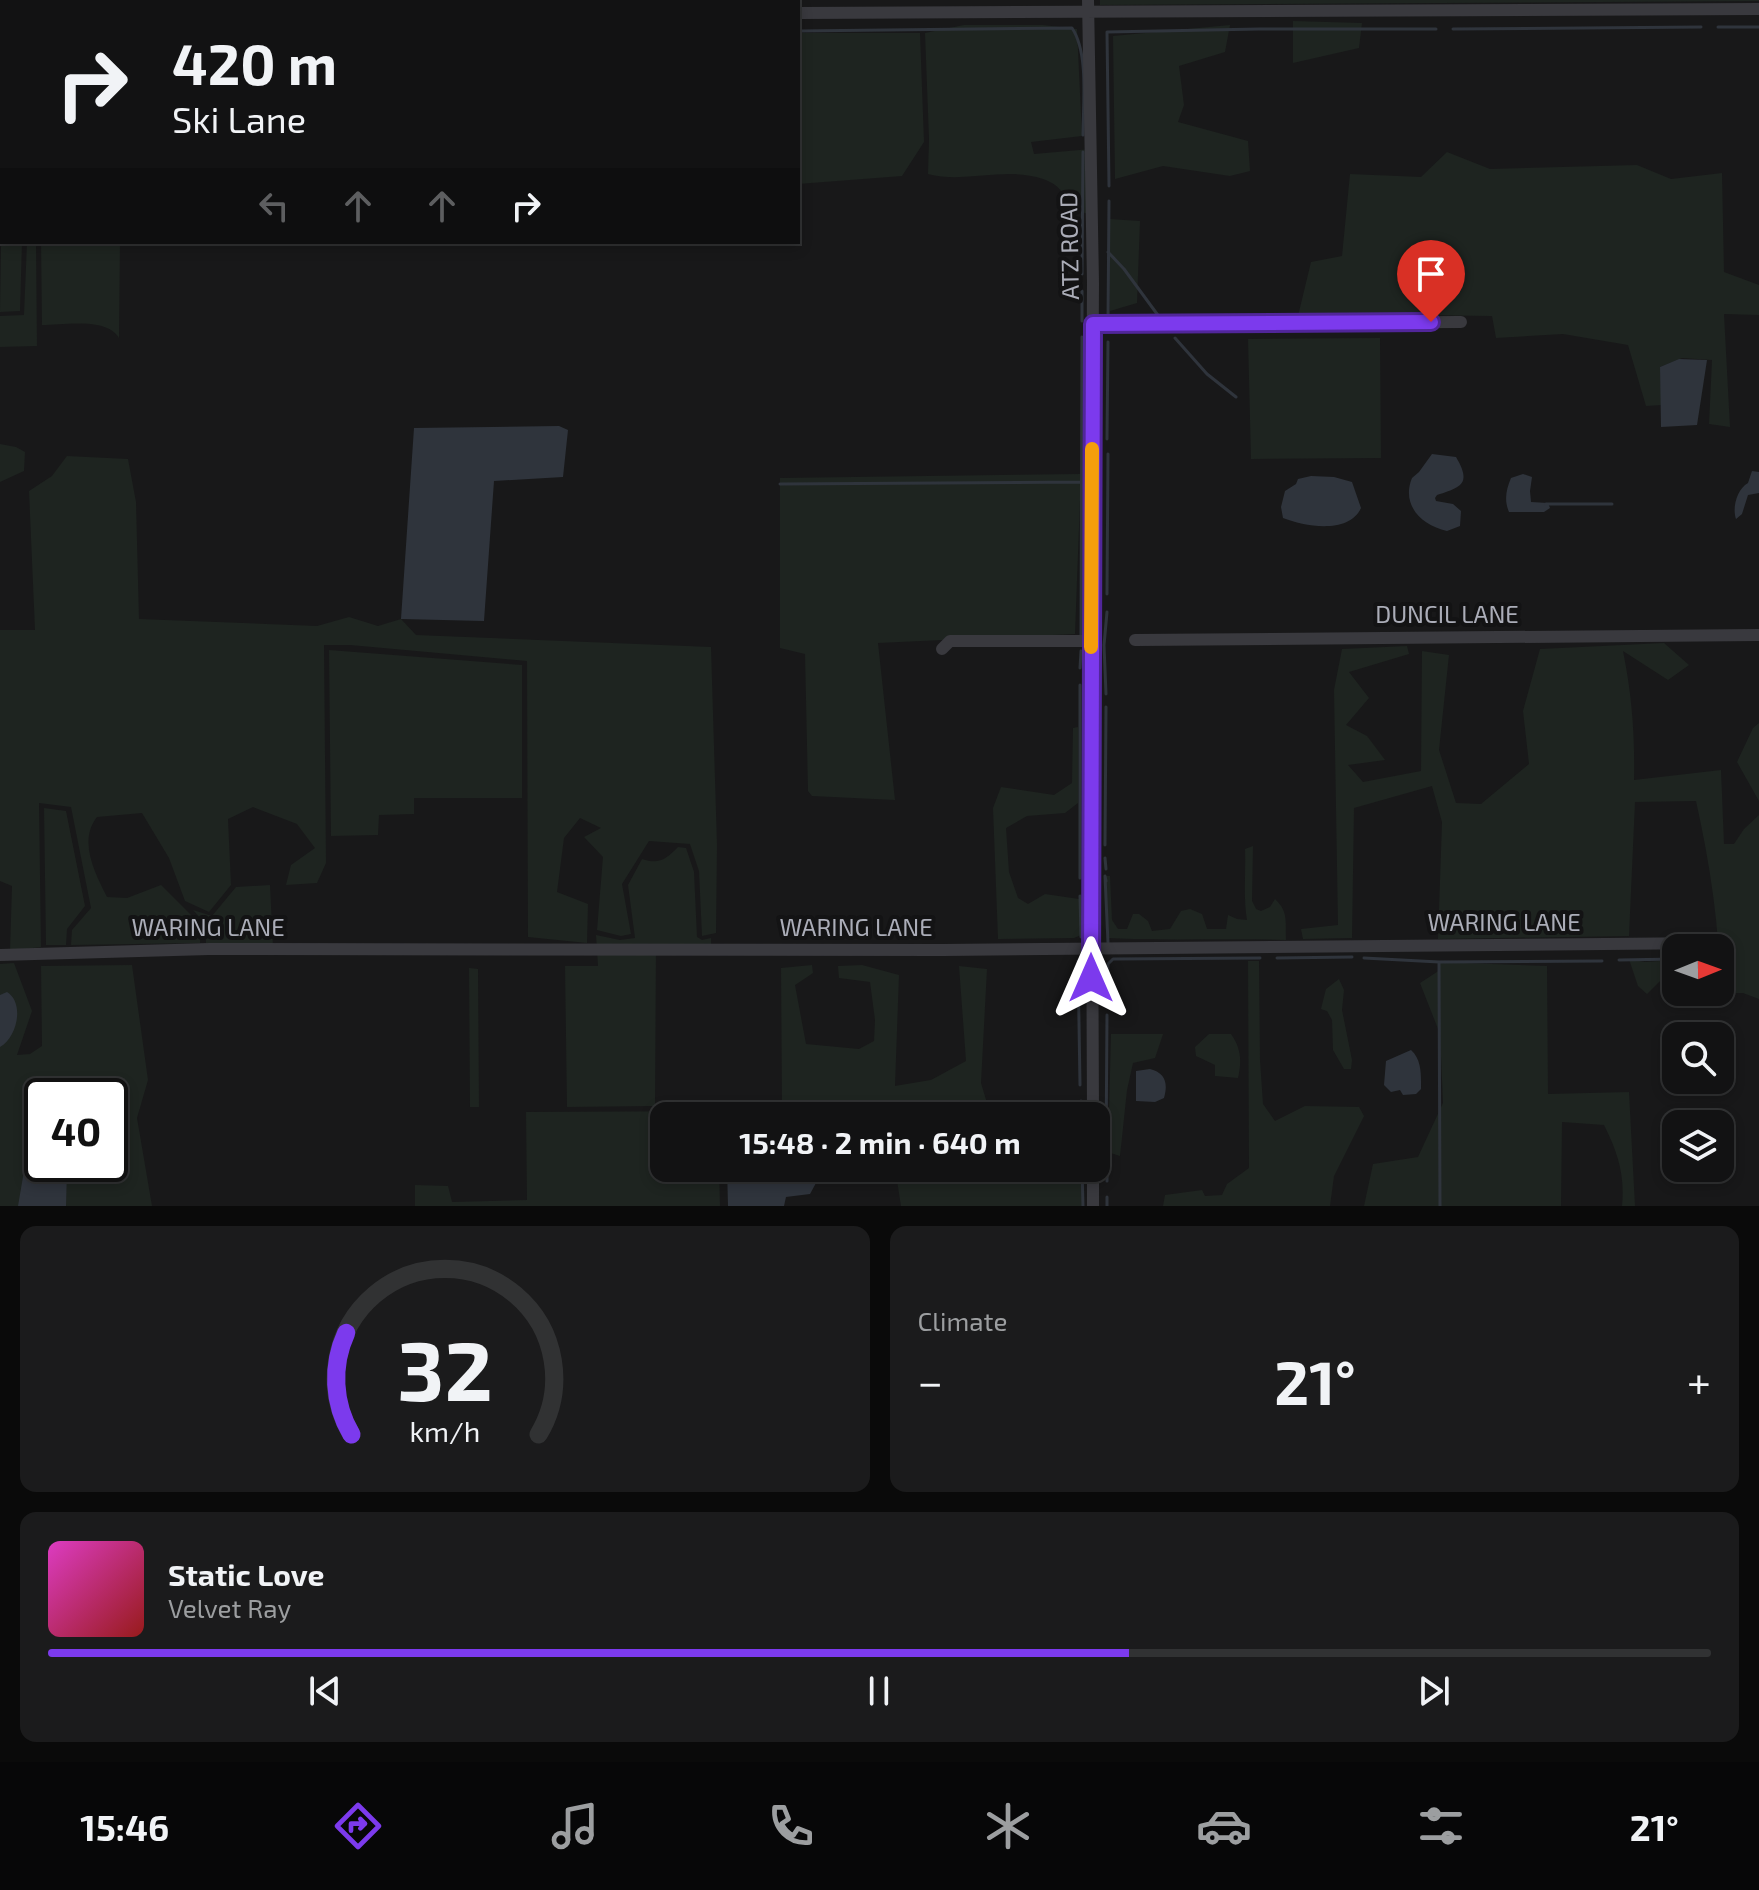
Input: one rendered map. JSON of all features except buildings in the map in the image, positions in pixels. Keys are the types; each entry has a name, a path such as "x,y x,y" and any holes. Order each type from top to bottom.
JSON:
{"street":[{"path":"800,13 1088,6 1759,9"},
{"name":"ATZ ROAD","path":"1088,6 1093,324 1093,1102"},
{"path":"1093,324 1461,322"},
{"name":"DUNCIL LANE","path":"1135,640 1759,635"},
{"path":"942,649 950,641 1091,641"},
{"name":"WARING LANE","path":"0,955 209,949 1662,943"},
{"path":"1093,1182 1093,1206"}],"shaded area":[{"path":"1100,0 1759,0 1759,1 1100,5"},
{"path":"1293,21 1362,23 1359,48 1293,63"},
{"path":"964,25 1043,25 1077,29 1082,136 1031,142 1034,154 1091,149 1092,216 1070,204 1056,185 1029,175 942,177 928,174 925,33"},
{"path":"1230,25 1225,52 1179,66 1184,105 1178,122 1248,141 1250,171 1230,176 1163,166 1115,179 1113,36"},
{"path":"800,33 920,33 924,142 902,176 800,184"},
{"path":"1447,152 1490,169 1637,165 1671,179 1722,173 1724,272 1759,285 1759,315 1724,314 1730,427 1709,424 1712,360 1682,358 1660,367 1662,405 1646,406 1628,345 1563,334 1496,338 1492,316 1298,316 1311,262 1342,256 1350,174 1421,177"},
{"path":"1109,219 1140,221 1137,303 1110,311"},
{"path":"1,244 22,244 20,311 0,312"},
{"path":"27,244 36,244 37,346 0,347 0,316 24,315"},
{"path":"41,244 120,244 119,338 113,331 95,325 42,325"},
{"path":"1380,338 1381,458 1251,459 1248,339"},
{"path":"1679,359 1707,360 1697,425 1661,427 1660,367"},
{"path":"559,426 568,430 563,477 494,481 484,621 401,619 414,428"},
{"path":"0,444 25,452 24,471 0,482"},
{"path":"1432,454 1456,457 1463,473 1462,483 1458,487 1435,498 1436,501 1453,504 1461,511 1460,526 1447,531 1422,519 1409,497 1412,478"},
{"path":"67,456 128,459 136,502 139,619 317,626 349,617 378,626 401,619 416,635 711,647 717,845 716,933 702,936 699,871 690,844 649,841 622,884 631,934 621,936 597,930 603,857 584,837 601,828 580,818 564,838 557,892 588,904 587,943 528,937 527,661 324,645 326,863 317,883 286,885 291,865 315,848 297,824 253,807 228,819 231,885 209,912 185,901 169,858 142,813 97,817 89,836 90,857 107,897 127,898 161,885 201,925 200,943 71,945 72,930 91,908 71,807 39,803 41,947 10,951 12,886 0,881 0,630 35,630 29,491 52,476"},
{"path":"1752,471 1759,472 1759,493 1748,495 1742,514 1736,519 1736,499 1748,483"},
{"path":"1081,474 1075,634 878,643 895,800 812,796 808,791 805,654 780,648 780,478"},
{"path":"1523,474 1532,477 1531,502 1548,503 1550,508 1544,512 1509,512 1506,499 1509,482 1511,478"},
{"path":"1311,476 1352,482 1361,508 1355,516 1347,522 1326,526 1283,518 1281,507 1285,491 1298,479"},
{"path":"1664,643 1689,665 1668,680 1623,651 1632,716 1634,780 1721,770 1724,844 1734,844 1759,815 1759,999 1734,993 1734,934 1717,934 1706,848 1696,801 1635,802 1629,936 1438,939 1442,822 1432,786 1354,808 1352,938 1303,939 1301,929 1338,925 1334,690 1342,649 1407,646 1409,654 1349,672 1369,698 1346,725 1367,736 1385,760 1348,765 1363,782 1421,771 1422,651 1449,655 1439,750 1456,803 1481,804 1529,764 1523,711 1540,649"},
{"path":"329,650 522,665 522,798 414,798 414,814 379,815 378,835 331,836"},
{"path":"1759,723 1759,801 1737,762 1753,728"},
{"path":"1078,727 1078,803 1065,813 1027,816 1006,828 1009,872 1018,898 1028,904 1045,894 1079,899 1081,935 1074,938 998,939 993,808 1001,787 1054,795 1072,783 1073,728"},
{"path":"44,808 66,811 85,906 67,929 66,945 46,945"},
{"path":"1253,846 1252,901 1261,911 1270,907 1275,899 1285,918 1286,940 1109,938 1105,876 1110,876 1112,920 1118,929 1127,929 1133,914 1139,914 1148,921 1152,931 1170,929 1181,911 1190,909 1202,914 1207,929 1226,929 1228,915 1247,920 1245,849"},
{"path":"678,847 686,848 694,872 697,937 702,940 711,938 711,945 656,946 655,1102 650,1102 650,1106 567,1107 565,966 598,966 596,935 620,940 635,938 628,885 642,859 662,860"},
{"path":"270,885 273,947 206,943 206,924 193,910 212,916 236,887"},
{"path":"1629,959 1662,961 1662,979 1647,994 1638,986"},
{"path":"1248,961 1259,961 1263,1104 1275,1121 1305,1106 1359,1107 1364,1116 1334,1176 1330,1206 1163,1206 1165,1195 1202,1190 1205,1196 1222,1195 1227,1184 1249,1168"},
{"path":"1439,962 1547,966 1548,1094 1629,1092 1635,1206 1622,1206 1619,1164 1604,1125 1562,1122 1561,1206 1364,1206 1373,1164 1418,1157 1443,1103 1440,1034 1420,983 1440,970"},
{"path":"14,963 32,1011 17,1055 30,1054 42,1046 41,966 132,965 148,1080 137,1118 152,1206 0,1206 0,964"},
{"path":"812,965 813,973 795,985 806,1044 859,1049 874,1041 875,1020 870,982 839,978 838,966 862,965 899,975 895,1086 931,1080 966,1061 959,966 987,969 981,1083 987,1102 782,1102 781,968"},
{"path":"469,968 478,969 479,1107 470,1107"},
{"path":"1339,979 1344,990 1342,1010 1351,1069 1344,1069 1333,1050 1332,1020 1327,1011 1321,1009 1326,989"},
{"path":"7,992 16,1004 17,1020 11,1036 0,1047 0,995"},
{"path":"1111,1034 1163,1034 1155,1058 1133,1063 1120,1156 1110,1153"},
{"path":"1209,1034 1231,1034 1240,1055 1238,1078 1215,1076 1215,1065 1196,1056 1195,1047"},
{"path":"1411,1050 1419,1063 1421,1089 1416,1094 1403,1095 1400,1090 1391,1092 1384,1085 1386,1061"},
{"path":"1150,1069 1160,1073 1164,1080 1164,1098 1155,1102 1136,1101 1136,1071"},
{"path":"650,1111 650,1182 719,1182 720,1206 415,1206 415,1185 448,1186 452,1202 527,1200 526,1112"},
{"path":"24,1171 24,1182 67,1182 66,1206 18,1206"},
{"path":"727,1182 816,1182 810,1194 786,1197 784,1206 728,1206"},
{"path":"897,1182 1082,1182 1083,1206 901,1206"}],"waterway":[{"path":"1453,29 1701,27"},
{"path":"1718,27 1759,27"},
{"path":"800,31 1072,28 1083,65 1083,135"},
{"path":"1109,186 1107,32 1436,29"},
{"path":"1082,274 1083,152"},
{"path":"1108,321 1109,201"},
{"path":"1108,252 1160,318"},
{"path":"1082,291 1082,321"},
{"path":"1081,635 1082,337"},
{"path":"1175,338 1207,374 1236,397"},
{"path":"1107,439 1108,342"},
{"path":"1107,594 1108,454"},
{"path":"780,484 1081,482 1083,487"},
{"path":"1546,504 1612,504"},
{"path":"1106,694 1104,645 1107,612"},
{"path":"1080,668 1081,651"},
{"path":"1080,685 1080,878"},
{"path":"1105,845 1106,707"},
{"path":"1105,858 1106,869"},
{"path":"1106,881 1105,876 1108,943"},
{"path":"1080,896 1081,937"},
{"path":"1277,958 1352,957"},
{"path":"1107,998 1108,964 1113,959 1260,958"},
{"path":"1364,958 1439,962 1602,961"},
{"path":"1619,960 1662,959"},
{"path":"1078,961 1080,1085"},
{"path":"1439,962 1440,1206"},
{"path":"1106,1102 1107,1015"},
{"path":"1082,1182 1083,1206"},
{"path":"1107,1197 1107,1206"}],"slow traffic":[{"path":"1091,647 1092,449"}],"route":[{"path":"1091,978 1093,324 1431,322"}]}
